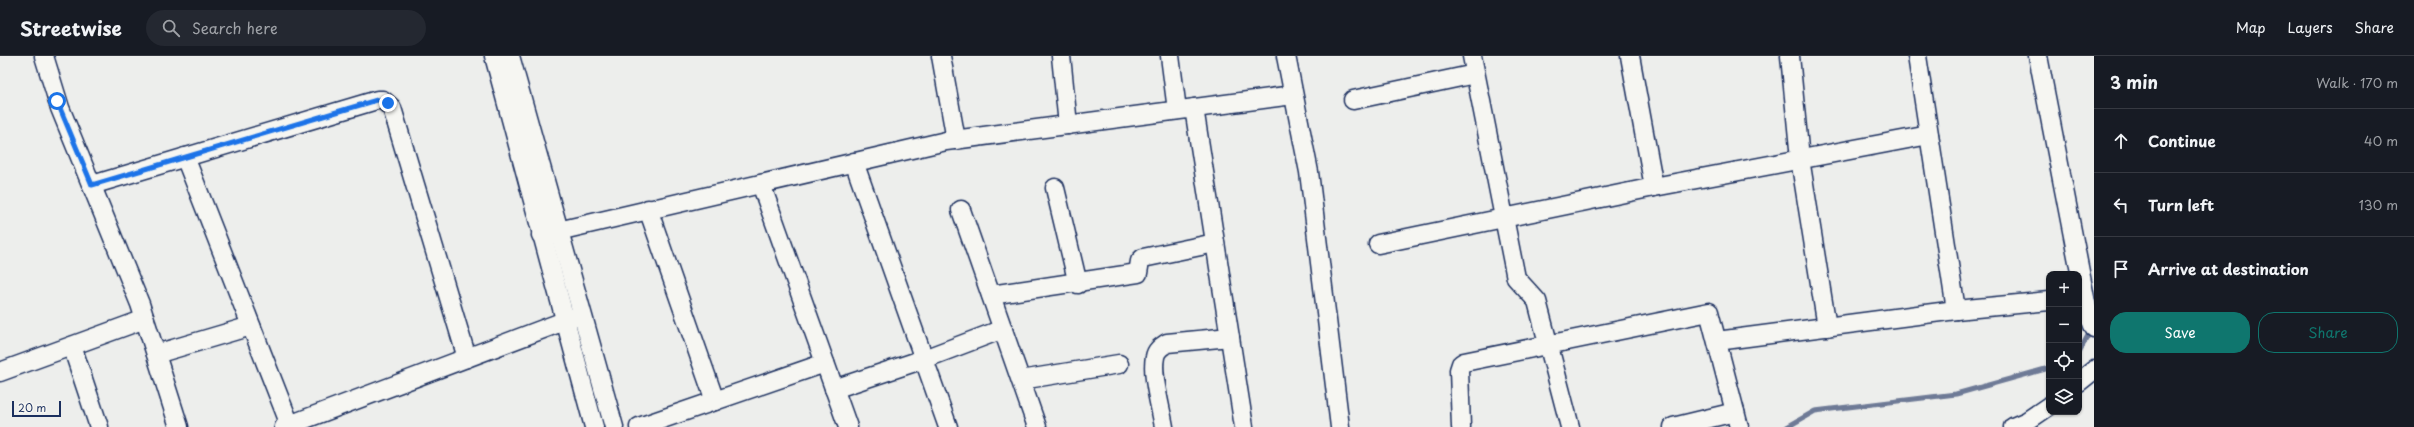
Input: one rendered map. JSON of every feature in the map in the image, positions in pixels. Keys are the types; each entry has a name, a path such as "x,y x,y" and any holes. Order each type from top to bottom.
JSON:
{"street":[{"path":"44,56 60,108 145,319 179,427"},
{"path":"494,56 550,232 582,314 614,427"},
{"path":"510,56 550,232 564,321 594,427"},
{"path":"941,56 956,140"},
{"path":"1061,56 1068,125"},
{"path":"1170,56 1186,109 1215,243 1244,427"},
{"path":"1286,56 1309,172 1340,427"},
{"path":"1472,56 1516,278 1537,301 1570,427"},
{"path":"1630,56 1654,187"},
{"path":"1790,56 1800,159 1827,327"},
{"path":"1917,56 1956,310"},
{"path":"2038,56 2087,309"},
{"path":"1353,100 1476,74"},
{"path":"550,232 956,140 1293,95"},
{"path":"92,185 377,100 383,100 388,103 432,239 467,358"},
{"path":"1378,244 1654,187 1929,136"},
{"path":"186,157 251,326 287,426 582,314"},
{"path":"854,162 948,427"},
{"path":"761,184 848,427"},
{"path":"1055,188 1078,284"},
{"path":"648,209 715,401"},
{"path":"961,210 1037,427"},
{"path":"991,295 1078,284 1138,273 1140,261 1143,258 1215,243"},
{"path":"1717,341 1956,310 2046,301"},
{"path":"1461,427 1461,364 1549,344 1709,312 1737,419 1674,427"},
{"path":"0,372 145,319"},
{"path":"156,354 251,326"},
{"path":"834,389 924,359 1003,329"},
{"path":"1164,427 1154,372 1155,357 1159,348 1167,343 1230,337"},
{"path":"72,346 99,427"},
{"path":"639,427 825,363"},
{"path":"1021,380 1119,364"},
{"path":"2082,380 2094,370"},
{"path":"2013,427 2043,416"}],"waterway":[{"path":"2082,346 2091,330"},
{"path":"1787,427 1815,411 1956,394 2046,369"}],"route":[{"path":"57,101 92,185 377,100 383,100 388,103"}]}
